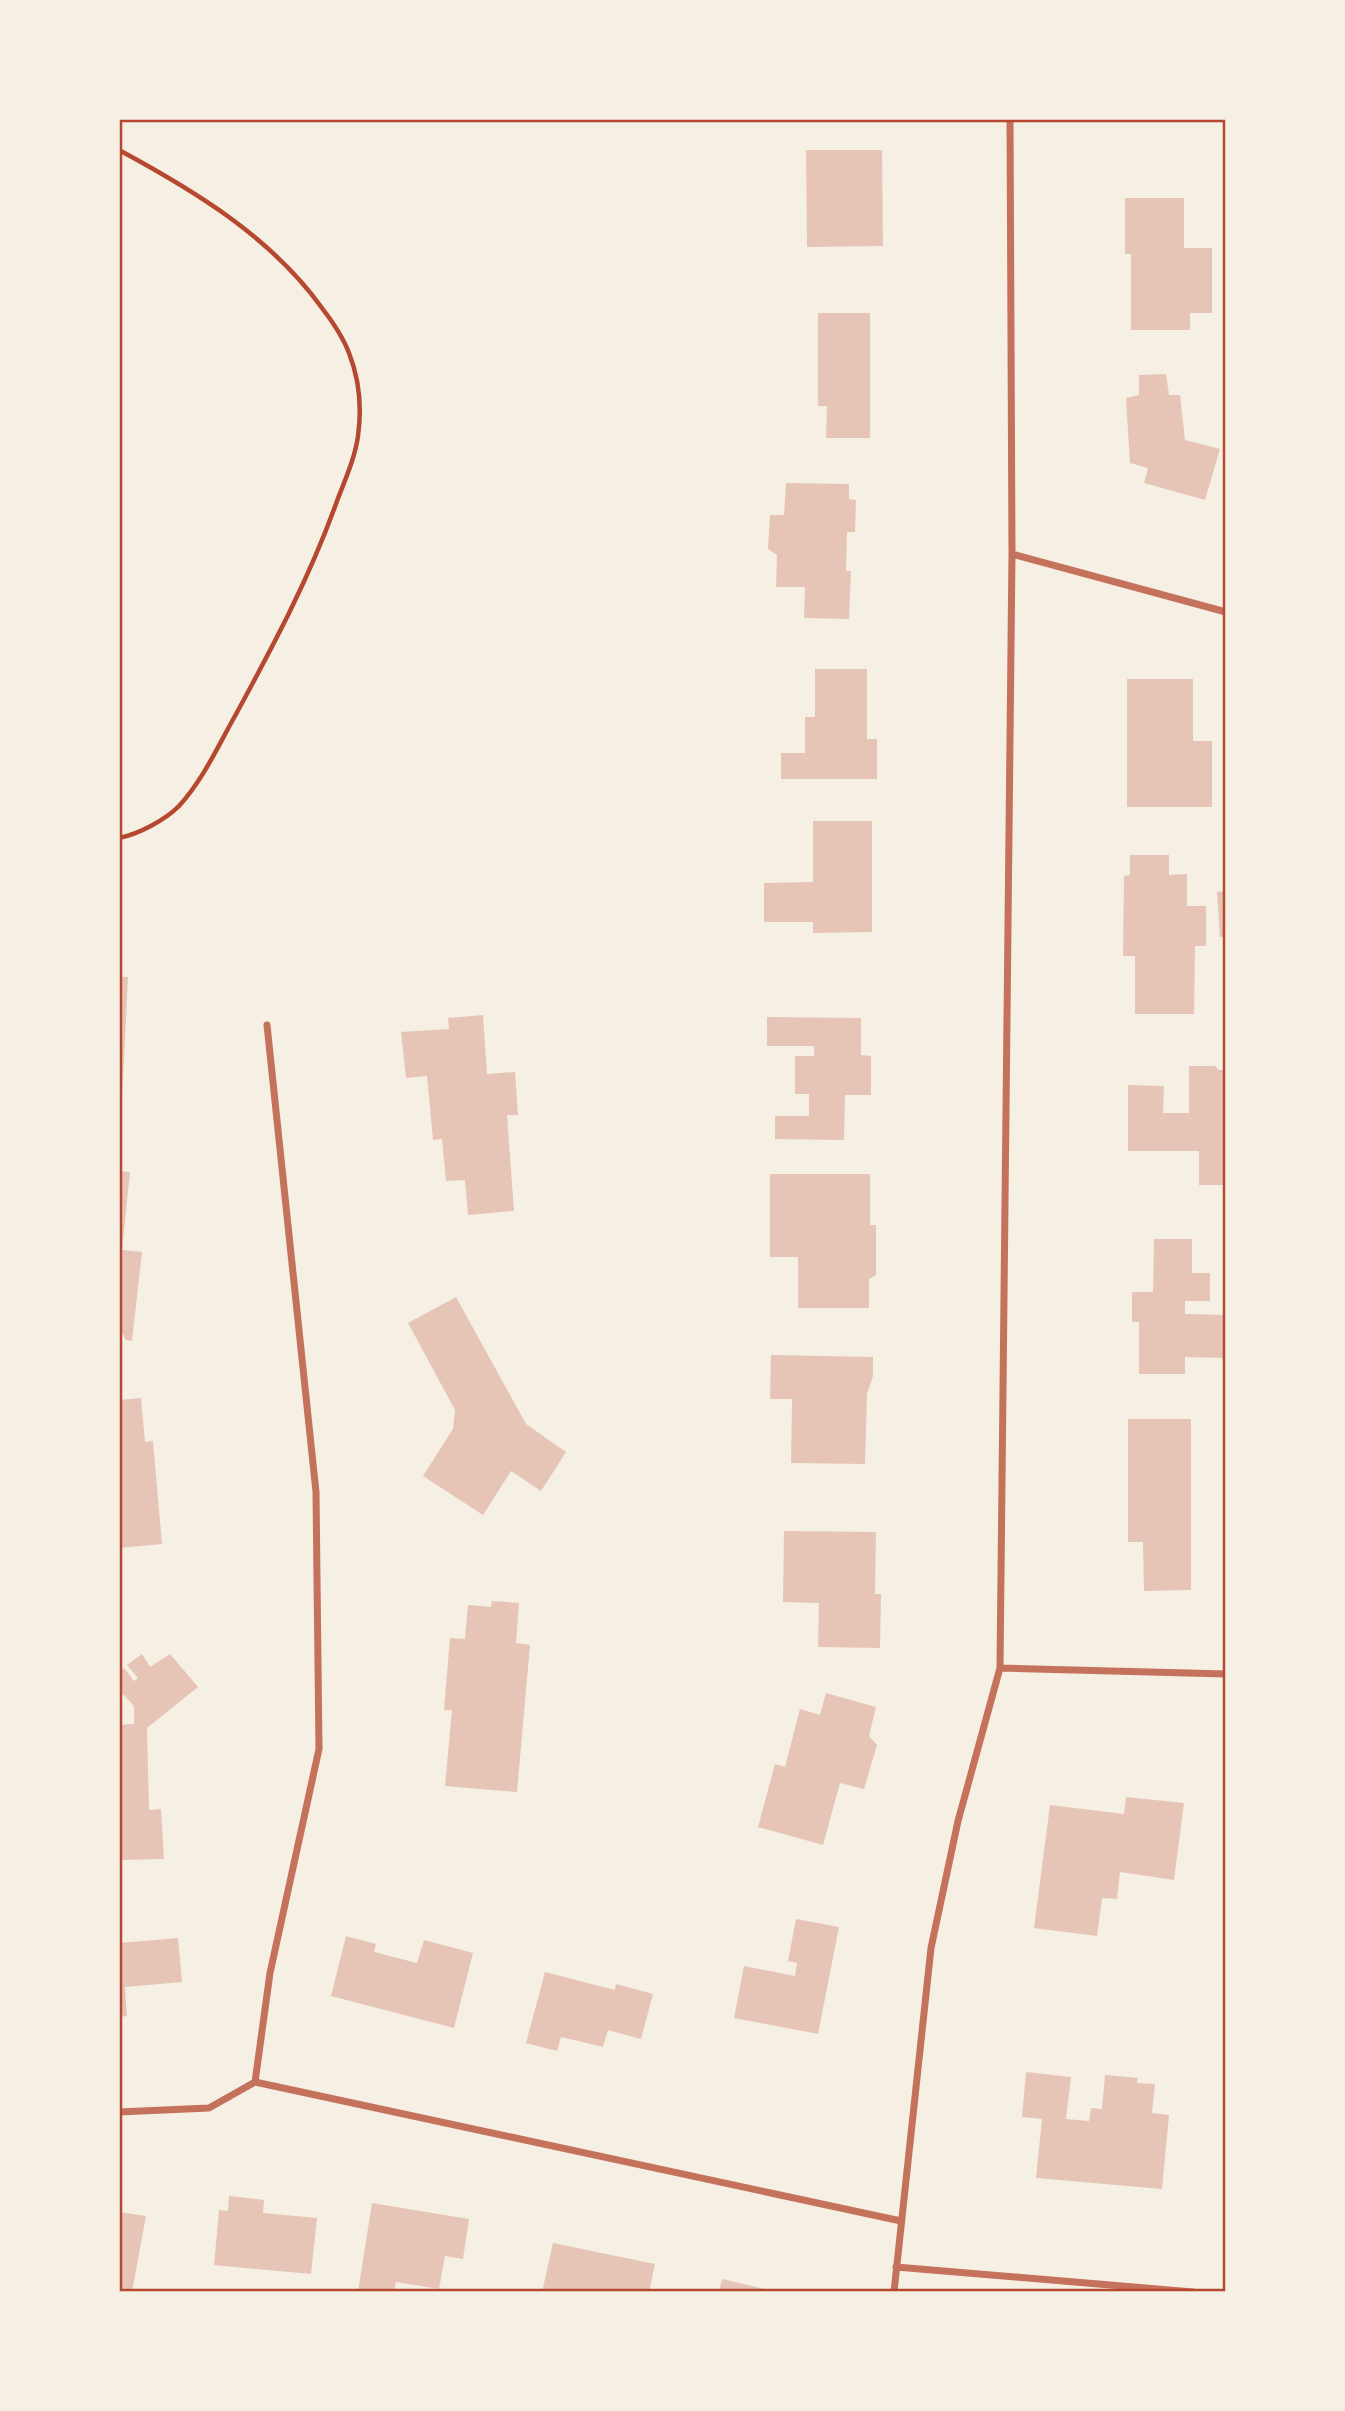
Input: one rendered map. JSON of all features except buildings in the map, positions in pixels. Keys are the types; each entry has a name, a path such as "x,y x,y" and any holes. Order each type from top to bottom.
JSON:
{"street":[{"path":"894,2292 931,1948 958,1821 1000,1668 1012,554 1010,119"},
{"path":"1012,554 1226,612"},
{"path":"255,2082 270,1973 319,1748 316,1492 267,1025"},
{"path":"1000,1668 1226,1674"},
{"path":"119,2112 209,2108 255,2082 901,2221"},
{"path":"896,2267 1193,2292"}],"path":[{"path":"119,150 225,214 264,244 304,284 330,319 348,351 360,386 358,439 351,463 321,547 278,639 208,764 177,808 150,825 119,838"}]}
